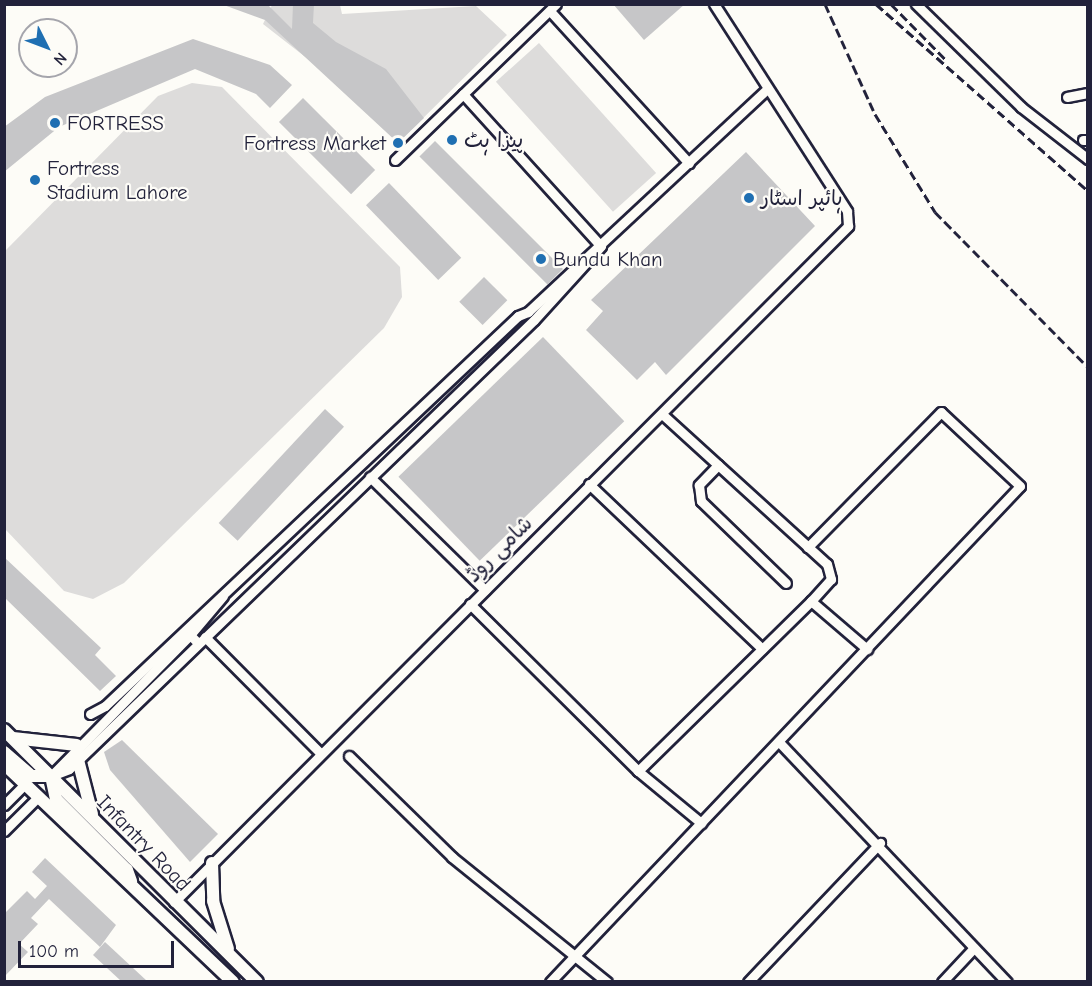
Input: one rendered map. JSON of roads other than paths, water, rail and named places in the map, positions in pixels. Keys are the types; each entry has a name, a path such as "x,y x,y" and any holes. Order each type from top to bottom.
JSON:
{"main road":[{"path":"8,734 78,745"},
{"name":"Infantry Road","path":"8,734 174,902 257,981"},
{"path":"4,752 32,776 51,776 56,800 127,870 131,881"},
{"path":"78,760 95,821"},
{"name":"Infantry Road","path":"6,768 131,881 233,981"},
{"path":"212,863 213,901 230,955"}],"street":[{"path":"90,714 225,592 518,316 601,246 766,90 714,4"},
{"path":"916,4 1021,107 1088,159"},
{"path":"395,160 553,8 689,163"},
{"name":"شامی روڈ","path":"174,902 589,484 662,414 849,221 766,90"},
{"path":"1067,97 1088,93"},
{"path":"463,94 601,246"},
{"path":"51,776 78,760 595,259 601,246"},
{"path":"550,981 1020,486 942,412 808,547"},
{"path":"638,771 811,601 833,574 808,547 662,414"},
{"path":"390,438 400,448"},
{"path":"718,465 699,485 701,501 786,583"},
{"path":"370,477 485,590"},
{"path":"589,484 762,649"},
{"path":"51,776 78,745 219,606 225,592"},
{"path":"811,601 867,649"},
{"path":"470,604 638,771 700,823"},
{"path":"190,635 202,640 320,753"},
{"path":"779,742 880,843 973,950 1007,981"},
{"path":"348,756 452,857 577,953 607,981"},
{"path":"4,805 25,784"},
{"path":"4,831 38,797"},
{"path":"748,981 880,843"},
{"path":"942,981 973,950"}],"railway":[{"path":"825,4 875,114 935,212 1088,367"},
{"path":"876,4 1088,191"},
{"path":"891,4 948,62"}],"place":[{"name":"FORTRESS","path":"55,123"},
{"name":"پیزا ہٹ","path":"452,140"},
{"name":"Fortress Market","path":"398,143"},
{"name":"Fortress Stadium Lahore","path":"35,180"},
{"name":"ہائپر اسٹار","path":"749,198"},
{"name":"Bundu Khan","path":"541,259"}]}
